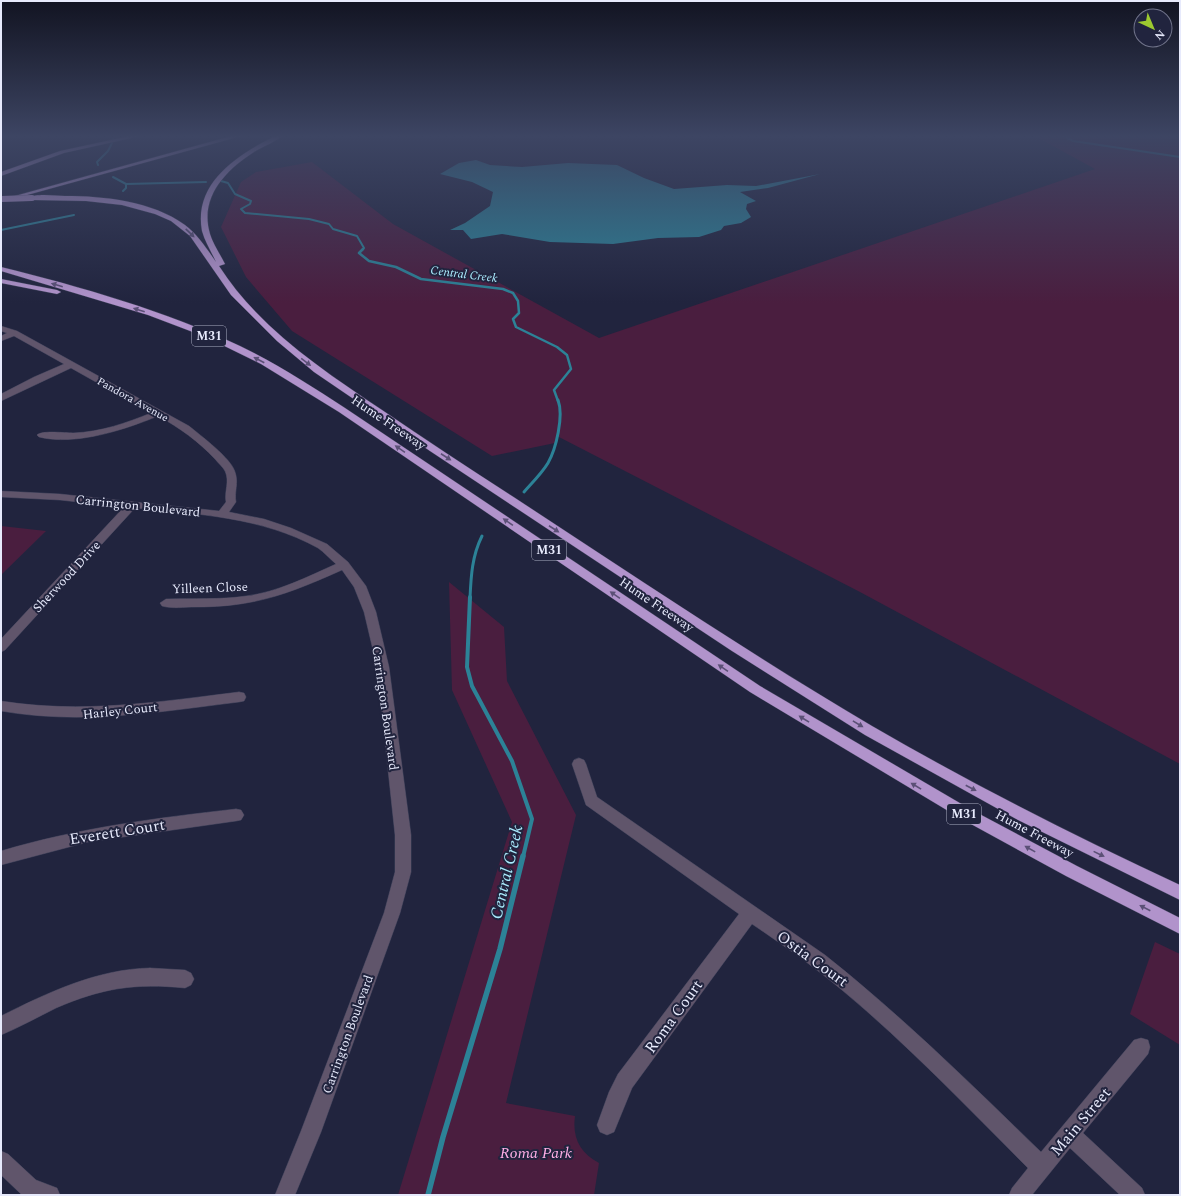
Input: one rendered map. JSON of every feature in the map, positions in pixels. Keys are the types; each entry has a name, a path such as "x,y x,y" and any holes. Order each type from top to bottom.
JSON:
{"highway":[{"path":"1,199 30,191"},
{"path":"1,199 32,191"},
{"path":"211,191 205,202 204,213 206,233 238,296"},
{"path":"1,199 54,198 104,201 141,208 165,216 186,229 197,240 238,296"},
{"path":"1,269 121,305"},
{"path":"1,281 121,305"},
{"name":"Hume Freeway","path":"238,296 271,332 318,371 396,424 777,674 954,779 1054,831 1180,893"},
{"name":"Hume Freeway","path":"121,305 170,320 206,334 238,349 280,372 342,410 756,689 824,732 960,811 1056,863 1180,926"}],"street":[{"name":"Pandora Avenue","path":"1,328 14,333 186,428 209,447 230,470 234,485 230,497 231,502 218,514"},
{"path":"1,339 14,333"},
{"path":"1,398 37,379 70,365"},
{"path":"42,435 87,436 125,426 158,413"},
{"name":"Carrington Boulevard","path":"1,494 52,496 218,514 260,522 313,540 323,546 344,565 360,586 370,612 383,668 403,835 404,872 389,920 311,1132 285,1195"},
{"name":"Sherwood Drive","path":"1,647 132,505"},
{"name":"Yilleen Close","path":"166,602 218,602 257,598 295,587 344,565"},
{"name":"Harley Court","path":"1,706 24,711 84,714 239,697"},
{"name":"Ostia Court","path":"579,764 591,801 819,961 855,989 899,1028 1042,1167"},
{"name":"Everett Court","path":"1,858 36,846 98,832 236,815"},
{"name":"Roma Court","path":"607,1125 616,1099 625,1081 750,913"},
{"path":"1,1026 43,1004 89,987 139,977 185,979"},
{"name":"Main Street","path":"1019,1195 1141,1047"},
{"path":"1070,1134 1135,1195"},
{"path":"1,1161 30,1188 50,1195"}],"green space":[{"path":"237,191 350,191 393,224 599,338 1031,191 1180,191 1180,764 860,592 557,436 555,443 492,456 292,331 246,277 221,227"},
{"path":"1,526 46,531 1,575"},
{"name":"Roma Park","path":"449,582 504,627 507,681 576,815 506,1103 575,1116 574,1124 576,1138 582,1150 599,1163 594,1195 398,1195 512,822 452,690"},
{"path":"1155,942 1180,954 1180,1045 1130,1014"}],"water":[{"path":"491,191 748,191 740,192 756,201 747,204 746,209 751,217 741,223 724,226 721,230 699,237 658,238 613,244 550,242 502,234 471,239 463,230 450,230 465,223 490,206 493,192"}],"waterway":[{"name":"Central Creek","path":"233,191 235,194 251,201 250,204 241,209 245,213 309,219 329,224 333,229 357,236 364,248 359,253 369,261 396,267 421,279 503,289 513,293 518,301 519,313 513,319 516,327 557,347 567,355 571,369 554,390 558,401"},
{"path":"1,230 74,215"},
{"name":"Central Creek","path":"524,492 546,467 554,450 560,423 560,407 558,400"},
{"name":"Central Creek","path":"470,598 474,559 482,536"},
{"name":"Central Creek","path":"470,597 467,667 472,686 512,761 532,819 523,857"},
{"name":"Central Creek","path":"428,1195 443,1137 500,949 523,856"}]}
